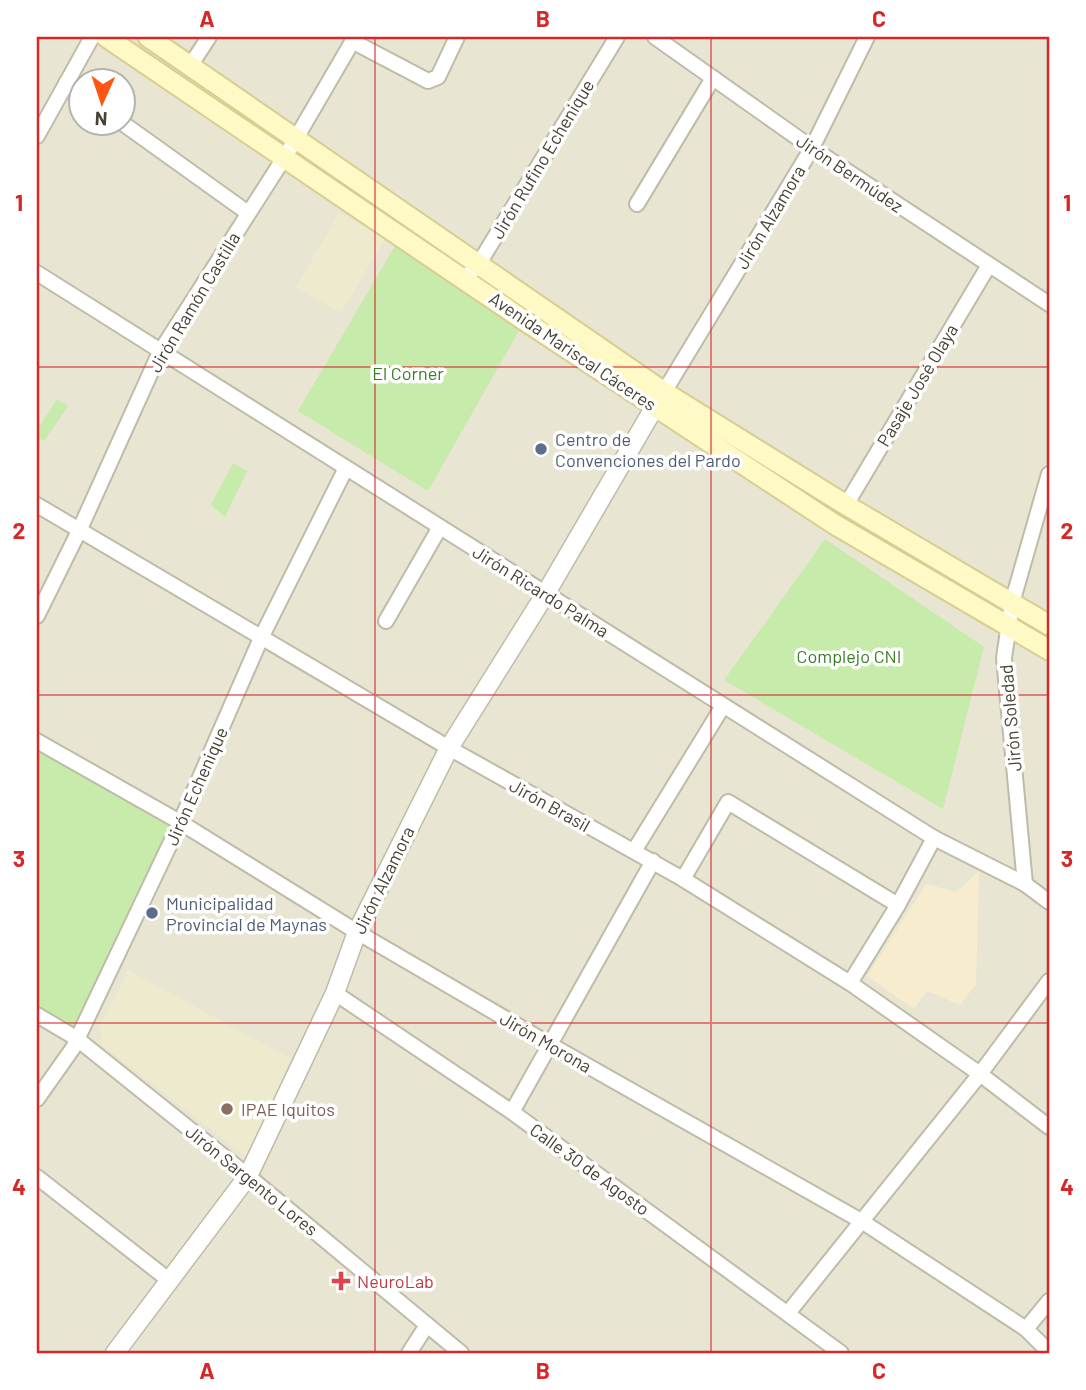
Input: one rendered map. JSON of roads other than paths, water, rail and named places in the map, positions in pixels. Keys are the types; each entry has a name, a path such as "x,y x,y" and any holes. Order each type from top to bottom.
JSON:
{"main road":[{"name":"Avenida Mariscal Cáceres","path":"106,37 284,157 471,272 659,399 834,524 1049,650"},
{"name":"Avenida Mariscal Cáceres","path":"148,37 296,140 471,272"},
{"name":"Avenida Mariscal Cáceres","path":"659,399 1049,625"}],"street":[{"path":"76,66 92,37"},
{"path":"190,66 209,37"},
{"path":"353,39 428,81 438,77 457,37"},
{"name":"Jirón Rufino Echenique","path":"471,272 617,37"},
{"name":"Jirón Bermúdez","path":"655,37 812,148 1049,303"},
{"name":"Jirón Alzamora","path":"115,1353 248,1175 335,993 357,932 449,748 546,593 659,399 812,148 867,37"},
{"name":"Jirón Ramón Castilla","path":"37,616 79,531 160,352 296,140 353,39"},
{"path":"637,204 713,78"},
{"path":"37,136 66,83"},
{"path":"136,133 248,213"},
{"name":"Pasaje José Olaya","path":"846,505 989,265"},
{"name":"Jirón Ricardo Palma","path":"37,273 934,838 1026,884 1049,902"},
{"name":"Jirón Echenique","path":"37,1099 73,1048 180,823 261,638 346,468"},
{"name":"Jirón Soledad","path":"1026,884 1004,658 1012,603 1049,474"},
{"name":"Jirón Brasil","path":"37,505 449,748 653,861 850,983 1049,1126"},
{"path":"386,621 440,527"},
{"path":"634,852 723,706"},
{"name":"Jirón Morona","path":"37,741 180,823 357,932 549,1044 863,1222 1026,1329 1049,1352"},
{"path":"682,879 728,802 898,905"},
{"path":"850,983 898,905 934,838"},
{"path":"512,1112 653,861"},
{"path":"788,1313 980,1074 1049,981"},
{"name":"Calle 30 de Agosto","path":"335,993 512,1112 841,1353"},
{"name":"Jirón Sargento Lores","path":"37,1015 76,1038 248,1175 461,1353"},
{"path":"37,1177 170,1280"},
{"path":"1026,1329 1049,1301"},
{"path":"409,1353 427,1325"}],"place":[{"name":"Centro de Convenciones del Pardo","path":"541,449"},
{"name":"Municipalidad Provincial de Maynas","path":"152,913"},
{"name":"IPAE Iquitos","path":"227,1109"},
{"name":"NeuroLab","path":"341,1281"}],"park label":[{"name":"El Corner","path":"408,373"},
{"name":"Complejo CNI","path":"849,656"}]}
